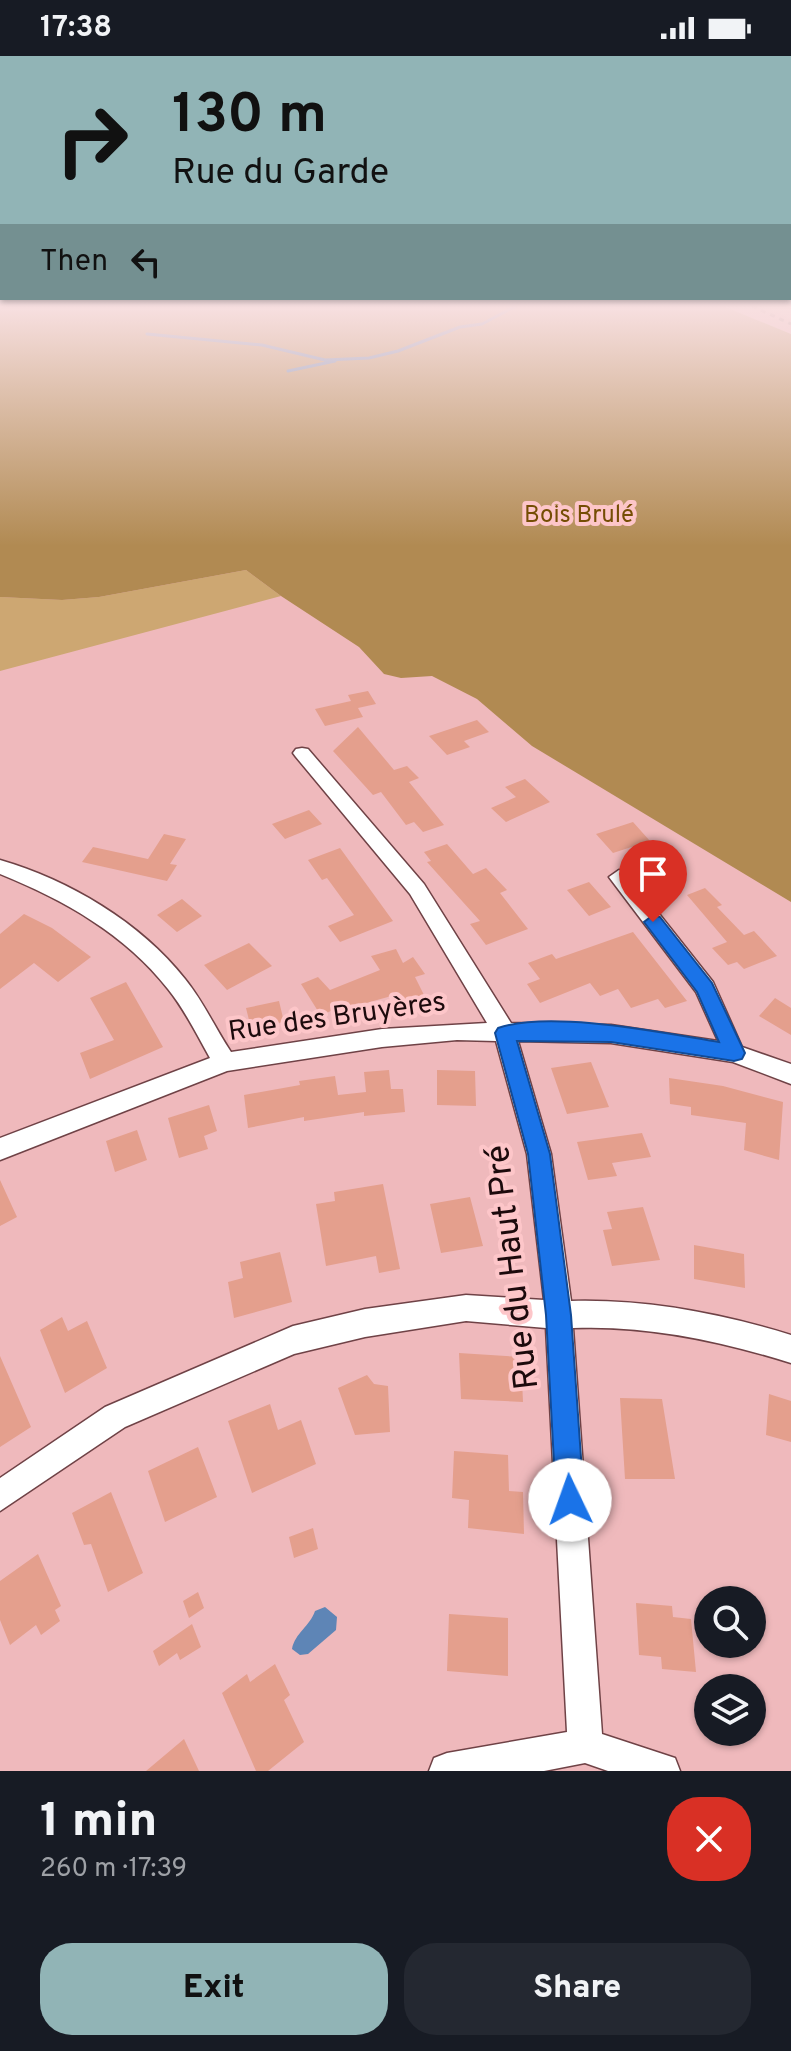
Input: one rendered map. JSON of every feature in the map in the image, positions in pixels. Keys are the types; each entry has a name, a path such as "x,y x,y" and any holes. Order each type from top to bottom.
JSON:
{"street":[{"name":"Rue du Haut Pré","path":"302,753 417,889 505,1033 539,1154 559,1315 585,1746"},
{"path":"0,867 48,885 120,927 176,983 225,1062"},
{"path":"619,877 705,988 734,1053"},
{"name":"Rue des Bruyères","path":"0,1149 225,1062 382,1038 457,1031 611,1034 734,1053 791,1074"},
{"path":"0,1496 115,1417 293,1340 365,1323 466,1308 559,1315 617,1313 737,1332 791,1349"},
{"path":"447,1771 585,1746 662,1771"}],"shaded area":[{"path":"246,570 281,596 0,671 0,597 62,600 99,597"}],"green space":[{"name":"Bois Brulé","path":"0,386 791,386 791,902 532,746 477,699 432,676 401,678 384,674 359,647 246,570 99,597 62,600 0,597"}],"water":[{"path":"325,1607 337,1617 336,1630 308,1654 300,1655 292,1649 296,1638 315,1611"}],"building":[{"path":"368,691 376,704 358,708 363,717 325,726 315,709 351,701 348,695"},
{"path":"477,720 489,732 464,741 470,747 447,755 429,736"},
{"path":"358,727 394,770 407,766 419,778 409,782 444,825 423,832 414,822 406,825 381,792 373,795 333,751"},
{"path":"525,779 550,802 506,822 491,808 516,797 505,787"},
{"path":"309,810 322,824 285,839 272,824"},
{"path":"633,822 650,841 613,853 596,834"},
{"path":"164,834 186,839 170,864 177,865 167,881 82,862 93,847 148,859"},
{"path":"447,844 473,874 486,868 507,890 500,893 528,929 486,945 470,924 480,921 427,862 431,861 424,852"},
{"path":"340,848 393,921 340,942 328,926 354,915 327,878 322,880 308,860"},
{"path":"589,882 611,907 589,916 567,890"},
{"path":"705,888 722,905 717,907 744,935 754,931 777,956 744,969 737,962 728,965 712,948 727,942 687,895"},
{"path":"182,899 202,916 177,932 157,915"},
{"path":"24,914 52,928 91,957 58,982 34,963 0,989 0,934"},
{"path":"633,932 687,1001 665,1008 658,999 631,1008 618,989 600,996 590,983 540,1003 527,984 540,979 528,963 552,954 556,959"},
{"path":"249,943 272,966 227,990 204,965"},
{"path":"396,949 403,963 413,957 425,974 415,977 424,995 400,1003 395,995 352,1007 348,1002 321,1016 301,984 318,977 330,990 380,970 371,956"},
{"path":"126,982 163,1047 90,1079 80,1053 114,1040 90,998"},
{"path":"775,998 791,1008 791,1035 759,1016"},
{"path":"279,1001 284,1022 251,1028 246,1008"},
{"path":"591,1062 609,1107 567,1114 551,1068"},
{"path":"389,1070 391,1089 403,1089 405,1112 364,1116 364,1112 304,1121 304,1117 248,1128 244,1095 300,1085 299,1081 335,1076 338,1095 366,1092 364,1072"},
{"path":"437,1070 475,1071 476,1106 437,1105"},
{"path":"669,1078 723,1086 783,1102 779,1160 744,1150 746,1123 691,1115 691,1107 670,1104"},
{"path":"209,1105 217,1131 204,1136 208,1149 179,1158 168,1118"},
{"path":"137,1130 147,1160 115,1172 106,1141"},
{"path":"642,1133 651,1157 612,1163 617,1176 588,1180 577,1142"},
{"path":"0,1180 17,1217 0,1226"},
{"path":"383,1184 400,1269 379,1273 376,1256 326,1266 316,1204 335,1201 334,1192"},
{"path":"470,1197 483,1246 441,1253 430,1204"},
{"path":"643,1207 660,1260 612,1266 603,1230 612,1229 607,1212"},
{"path":"694,1245 744,1254 745,1288 694,1279"},
{"path":"280,1252 292,1302 234,1318 228,1282 243,1278 240,1262"},
{"path":"62,1317 68,1331 87,1321 107,1368 65,1393 40,1330"},
{"path":"459,1353 521,1357 523,1402 461,1399"},
{"path":"0,1356 31,1427 0,1447"},
{"path":"367,1375 374,1384 388,1386 390,1432 355,1435 338,1388"},
{"path":"769,1394 791,1401 791,1442 766,1435"},
{"path":"620,1398 662,1399 675,1479 625,1479"},
{"path":"270,1404 278,1430 301,1420 316,1464 252,1493 228,1421"},
{"path":"198,1447 217,1497 165,1522 148,1471"},
{"path":"454,1451 508,1455 509,1491 523,1492 524,1534 468,1528 469,1500 452,1498"},
{"path":"111,1492 143,1573 108,1592 91,1544 84,1545 72,1513"},
{"path":"313,1528 318,1549 294,1558 289,1537"},
{"path":"38,1554 61,1606 55,1610 60,1621 41,1635 36,1625 10,1645 0,1620 0,1581"},
{"path":"198,1592 204,1608 189,1618 183,1601"},
{"path":"636,1603 672,1606 673,1617 691,1619 696,1672 662,1669 661,1657 639,1655"},
{"path":"449,1614 508,1618 508,1676 447,1671"},
{"path":"192,1624 201,1647 180,1660 177,1653 159,1666 153,1651"},
{"path":"275,1664 290,1695 284,1700 304,1742 268,1771 256,1771 222,1693 247,1674 250,1682"},
{"path":"184,1739 199,1771 146,1771"}],"route":[{"path":"570,1500 559,1315 539,1154 505,1033 611,1034 734,1053 705,988 653,922"}]}
